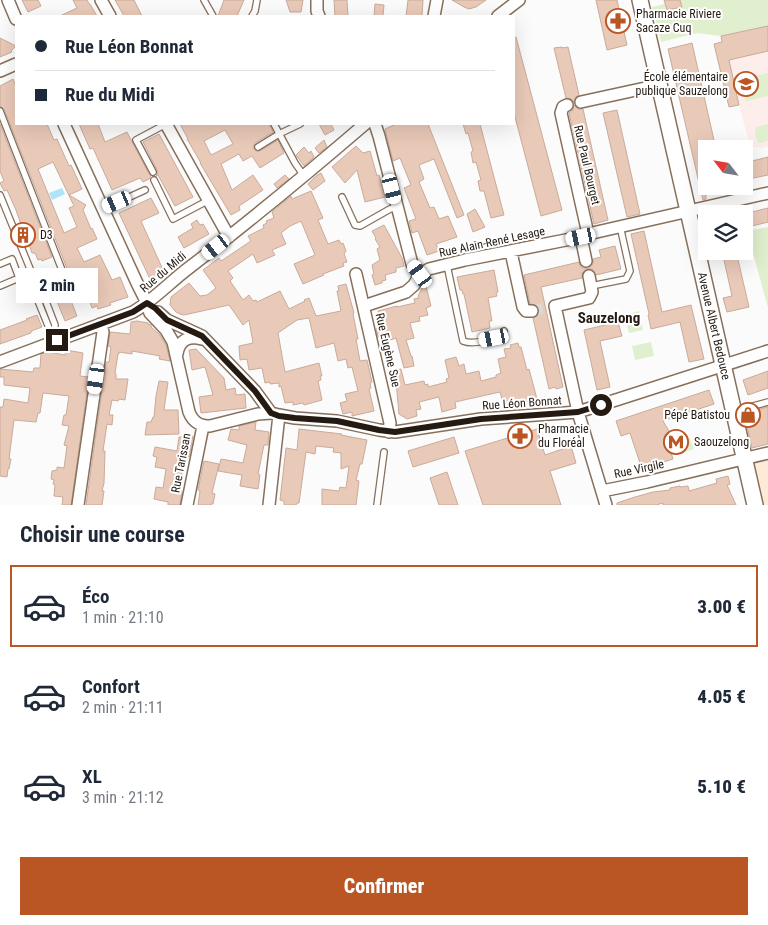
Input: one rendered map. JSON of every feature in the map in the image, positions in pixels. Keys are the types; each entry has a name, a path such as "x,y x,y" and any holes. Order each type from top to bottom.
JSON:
{"street":[{"path":"8,0 15,17"},
{"path":"101,0 109,15"},
{"path":"317,0 319,15"},
{"path":"434,15 437,0"},
{"path":"499,15 519,0"},
{"name":"Avenue Albert Bedouce","path":"640,0 755,505"},
{"path":"0,71 15,64"},
{"path":"581,102 659,85"},
{"name":"Rue Paul Bourget","path":"567,105 563,107 561,113 584,235 586,261"},
{"path":"64,125 150,313 170,335 177,354 191,416 197,424 203,426"},
{"path":"167,125 229,237"},
{"name":"Rue du Midi","path":"0,362 55,336 100,324 133,312 147,303 364,125"},
{"path":"364,306 406,292 414,285 420,274 412,264 375,125"},
{"name":"Rue Alain-René Lesage","path":"420,274 429,269 512,252 768,193"},
{"path":"512,252 523,307 526,311 532,311"},
{"name":"Rue Eugène Sue","path":"356,274 390,423 389,432"},
{"path":"593,281 592,292 588,298 550,307 578,412 606,505"},
{"path":"147,303 167,320 197,333 206,340 275,414 269,505"},
{"path":"78,505 103,332 100,324"},
{"path":"177,354 182,342 189,338 206,340"},
{"name":"Rue Léon Bonnat","path":"203,426 210,426 244,417 275,414 295,418 337,421 389,432 481,419 578,412 768,351"},
{"name":"Rue Tarissan","path":"187,505 203,426"},
{"name":"Rue Virgile","path":"602,491 745,460 768,453"}],"lane":[{"path":"204,0 212,15"},
{"path":"254,15 257,0"},
{"path":"0,111 62,270 35,282"},
{"path":"152,172 136,140 164,125"},
{"path":"274,125 304,176"},
{"path":"258,147 298,125"},
{"path":"154,180 173,219 209,200"},
{"path":"103,208 145,190"},
{"path":"0,195 35,282 34,292 48,328 55,336"},
{"path":"342,196 355,225 360,226 397,207"},
{"path":"593,281 626,279 630,271 620,226"},
{"path":"0,264 12,260 19,278 0,286"},
{"path":"447,265 463,341 468,343 494,338 504,331"},
{"path":"734,411 768,402"},
{"path":"377,505 384,452"}],"shaded area":[{"name":"École élémentaire publique Sauzelong","path":"768,26 768,147 753,147 753,140 748,140 739,105 729,107 714,44 722,42 721,36"},
{"path":"768,458 768,505 759,505 750,463"}],"green space":[{"path":"681,0 768,0 768,26 721,36 697,33 661,42 652,7"},
{"path":"768,73 768,96 746,101 741,79"},
{"path":"768,124 768,141 759,143 755,131 756,127"},
{"path":"768,227 768,308 753,253 753,230"},
{"path":"639,311 643,330 629,333 625,315"},
{"path":"651,342 654,356 635,360 632,346"},
{"path":"690,438 694,449 681,453 678,442"}],"water":[{"path":"62,188 65,194 52,200 49,193"}],"building":[{"path":"22,0 38,0 41,6 28,12"},
{"path":"73,0 87,0 96,15 62,15 77,8"},
{"path":"115,0 134,0 142,15 123,15"},
{"path":"224,0 244,0 237,15 218,15"},
{"path":"286,0 303,0 301,12 290,12"},
{"path":"334,0 347,0 348,15 335,15"},
{"path":"408,0 423,0 422,15 406,15"},
{"path":"452,0 486,0 476,7 469,9"},
{"path":"596,0 617,0 627,45 607,50"},
{"path":"664,0 680,0 682,7 667,10"},
{"path":"375,4 384,5 383,15 374,15"},
{"path":"768,26 768,51 729,60 739,105 729,107 714,44 722,42 721,36"},
{"path":"0,38 15,47 12,52 0,57"},
{"path":"515,38 562,210 541,216 515,117"},
{"path":"692,43 714,140 698,140 698,178 668,49"},
{"path":"568,47 579,95 574,102 566,98 554,48"},
{"path":"13,79 15,84 15,125 47,125 54,140 57,139 82,189 69,195 86,205 83,210 97,239 77,248 84,262 100,255 112,280 120,277 128,297 98,309 97,306 92,308 84,286 92,283 86,270 70,276 4,109 0,106 0,86","holes":["53,162 74,206 69,208 77,227 64,233 38,169"]},
{"path":"574,105 578,109 583,109 608,220 594,224 569,113 573,110"},
{"path":"617,110 640,214 627,217 603,113"},
{"path":"0,124 52,257 42,261 41,259 38,260 35,253 32,253 27,238 23,240 20,232 23,230 16,210 7,190 4,191 0,183 4,181 0,171"},
{"path":"79,125 98,125 105,142 127,132 151,176 143,182 140,178 112,190 93,148 90,149"},
{"path":"181,125 270,125 273,132 255,143 254,149 260,151 278,140 284,153 260,168 252,156 243,161 239,154 221,164 232,190 253,175 263,190 239,206 240,210 231,215","holes":["225,130 233,144 211,155 204,141"]},
{"path":"320,125 332,125 334,130 325,135"},
{"path":"394,125 428,125 464,215 457,218 434,159 419,165 424,179 419,182 430,208 434,207 439,219 448,216 457,237 436,244 439,251 427,255 418,231 412,233 409,221 416,219 404,188 411,185 400,158 393,161 385,129"},
{"path":"463,125 480,125 504,215 491,218 484,191 480,191 478,181 481,180 476,162 473,163 471,152 473,151 468,133 466,134"},
{"path":"159,134 193,197 175,206 158,175 156,176 157,170 143,142"},
{"path":"324,140 327,147 319,153 315,148"},
{"path":"356,146 363,153 370,151 385,197 365,202 357,170 345,183 332,167"},
{"path":"304,147 309,153 311,151 314,157 304,166 296,155"},
{"path":"768,157 768,175 753,178 753,161"},
{"path":"321,173 325,181 313,190 308,184"},
{"path":"285,175 289,179 277,188 274,184"},
{"path":"311,191 323,218 318,220 328,244 339,240 341,244 343,243 347,262 343,263 344,266 303,284 294,264 315,255 301,221 281,233 286,244 272,250 275,255 257,263 253,254 228,271 233,278 230,281 243,300 249,295 253,301 256,300 257,302 280,291 289,309 309,298 316,316 341,311 337,291 339,291 338,286 346,284 354,313 360,361 367,360 372,382 369,389 374,411 352,416 352,412 343,414 340,403 347,401 345,394 358,391 352,367 348,368 346,359 338,361 334,343 316,348 309,318 297,320 278,333 285,372 319,363 322,376 320,376 321,380 318,381 322,400 304,405 303,403 293,405 293,402 285,403 279,383 265,383 262,368 249,370 247,359 240,360 239,346 253,343 249,320 243,325 229,305 184,315 176,312 170,305 171,297 189,283 200,296 207,295 216,288 203,270 219,258 221,261 251,241 248,236 264,228 263,225 267,223 266,221 274,218 272,212 291,196 292,199"},
{"path":"702,195 706,195 706,199 703,200"},
{"path":"151,198 159,213 141,221 164,272 150,279 119,213"},
{"path":"768,208 768,222 753,226 753,212"},
{"path":"475,209 485,227 473,232 467,214"},
{"path":"197,220 200,225 203,224 209,234 184,248 178,237 193,228 191,224"},
{"path":"384,225 402,258 404,266 396,268 396,272 385,275 386,280 375,285 372,265 380,260 377,249 380,247 372,231"},
{"path":"644,231 662,312 691,305 704,359 689,362 680,322 651,329 631,234"},
{"path":"615,246 621,269 596,275 592,269 587,269 582,273 582,278 541,287 563,387 549,389 533,318 538,315 539,311 536,305 530,304 524,275 579,262 583,268 588,268 593,264 593,259 601,257 599,250"},
{"path":"724,260 738,260 749,307 727,312 723,298 732,296"},
{"path":"494,270 498,292 496,293 497,296 488,298 492,321 489,321 490,328 472,332 464,294 460,290 457,277"},
{"path":"57,279 65,300 70,298 77,316 65,321 54,294 49,296 44,284"},
{"path":"425,282 431,306 426,308 428,315 419,317 420,321 410,323 414,338 406,340 414,366 404,368 396,338 384,342 382,336 378,337 376,329 379,328 378,318 380,317 378,311 415,303 414,299 419,298 418,296"},
{"path":"37,315 42,327 0,344 0,330"},
{"path":"131,322 148,323 160,335 166,345 170,361 159,359 160,356 155,355 132,351 132,354 119,352 115,373 116,379 128,379 125,400 112,400 109,415 113,415 112,425 107,424 103,451 105,451 102,505 86,505 106,362 109,362 111,347 108,346 110,332 130,334"},
{"path":"618,322 622,336 600,341 610,387 597,390 584,330"},
{"path":"518,343 519,347 521,347 527,370 529,369 537,399 504,406 500,392 455,402 456,408 442,412 439,397 419,402 421,409 416,410 417,416 407,419 399,414 396,381 393,382 389,371 401,369 405,385 424,381 425,385 428,384 428,387 447,382 446,379 449,378 445,360 456,357 459,366 464,364 466,374 479,371 481,381 496,377 496,375 501,373 498,359 506,357 504,349 511,348 510,345"},
{"path":"196,349 224,378 226,390 235,388 236,395 245,394 246,408 201,413 199,397 213,395 205,367 192,370 189,350"},
{"path":"66,350 83,353 80,376 89,377 71,505 62,505 63,497 54,496 55,485 53,484 54,480 51,479 52,471 57,470 57,467 64,468 67,446 64,445 69,426 62,425 64,415 66,415 69,396 43,393 40,413 38,413 36,422 14,420 9,459 11,459 7,477 0,476 0,407 3,407 4,399 28,403 30,388 4,385 4,377 0,377 0,369 33,372 34,368 40,368 41,354 48,352 65,355"},
{"path":"768,371 768,388 748,395 743,380"},
{"path":"159,381 168,382 164,410 178,410 179,434 145,435 147,422 151,422 154,417"},
{"path":"709,390 714,404 663,421 669,431 666,436 673,459 642,469 630,433 621,436 616,421"},
{"path":"768,407 768,444 752,448 744,413"},
{"path":"256,422 255,430 269,432 268,445 264,445 258,474 260,475 258,489 240,486 242,475 218,471 221,459 243,463 247,445 228,440 231,429 239,430 239,426"},
{"path":"299,429 342,434 367,440 362,464 360,464 356,480 359,481 356,505 322,505 322,489 339,491 340,487 346,488 349,466 341,469 341,453 333,452 334,448 316,446 315,454 306,452 299,503 296,505 284,505 284,501 280,500 286,448 297,450"},
{"path":"537,429 545,455 571,446 576,463 550,471 561,505 483,505 465,451"},
{"path":"193,436 189,457 186,456 178,491 182,491 180,505 168,505 168,502 154,499 156,487 163,488 166,469 155,467 157,457 153,456 155,447 177,451 179,437"},
{"path":"454,437 459,453 413,467 408,451"},
{"path":"204,461 219,464 212,493 215,494 213,504 211,505 198,505 200,491 198,490"},
{"path":"447,472 458,505 439,505 430,478"},
{"path":"728,476 730,484 727,485 736,505 663,505 663,503 656,505 617,505 617,503 635,497 670,490 670,488 680,486 688,486 689,491 717,483 716,479"}],"tunnel":[{"path":"532,311 545,308"}],"place":[{"name":"Pharmacie Riviere Sacaze Cuq","path":"618,21"},
{"name":"École élémentaire publique Sauzelong","path":"746,84"},
{"name":"D3","path":"23,235"},
{"name":"Pépé Batistou","path":"748,415"},
{"name":"Pharmacie du Floréal","path":"520,436"},
{"name":"Saouzelong","path":"676,442"}],"district":[{"name":"Sauzelong","path":"609,318"}],"route":[{"path":"57,340 133,312 147,303 167,320 202,336 255,391 271,413 295,418 337,421 389,432 481,419 578,412 601,405"}]}
